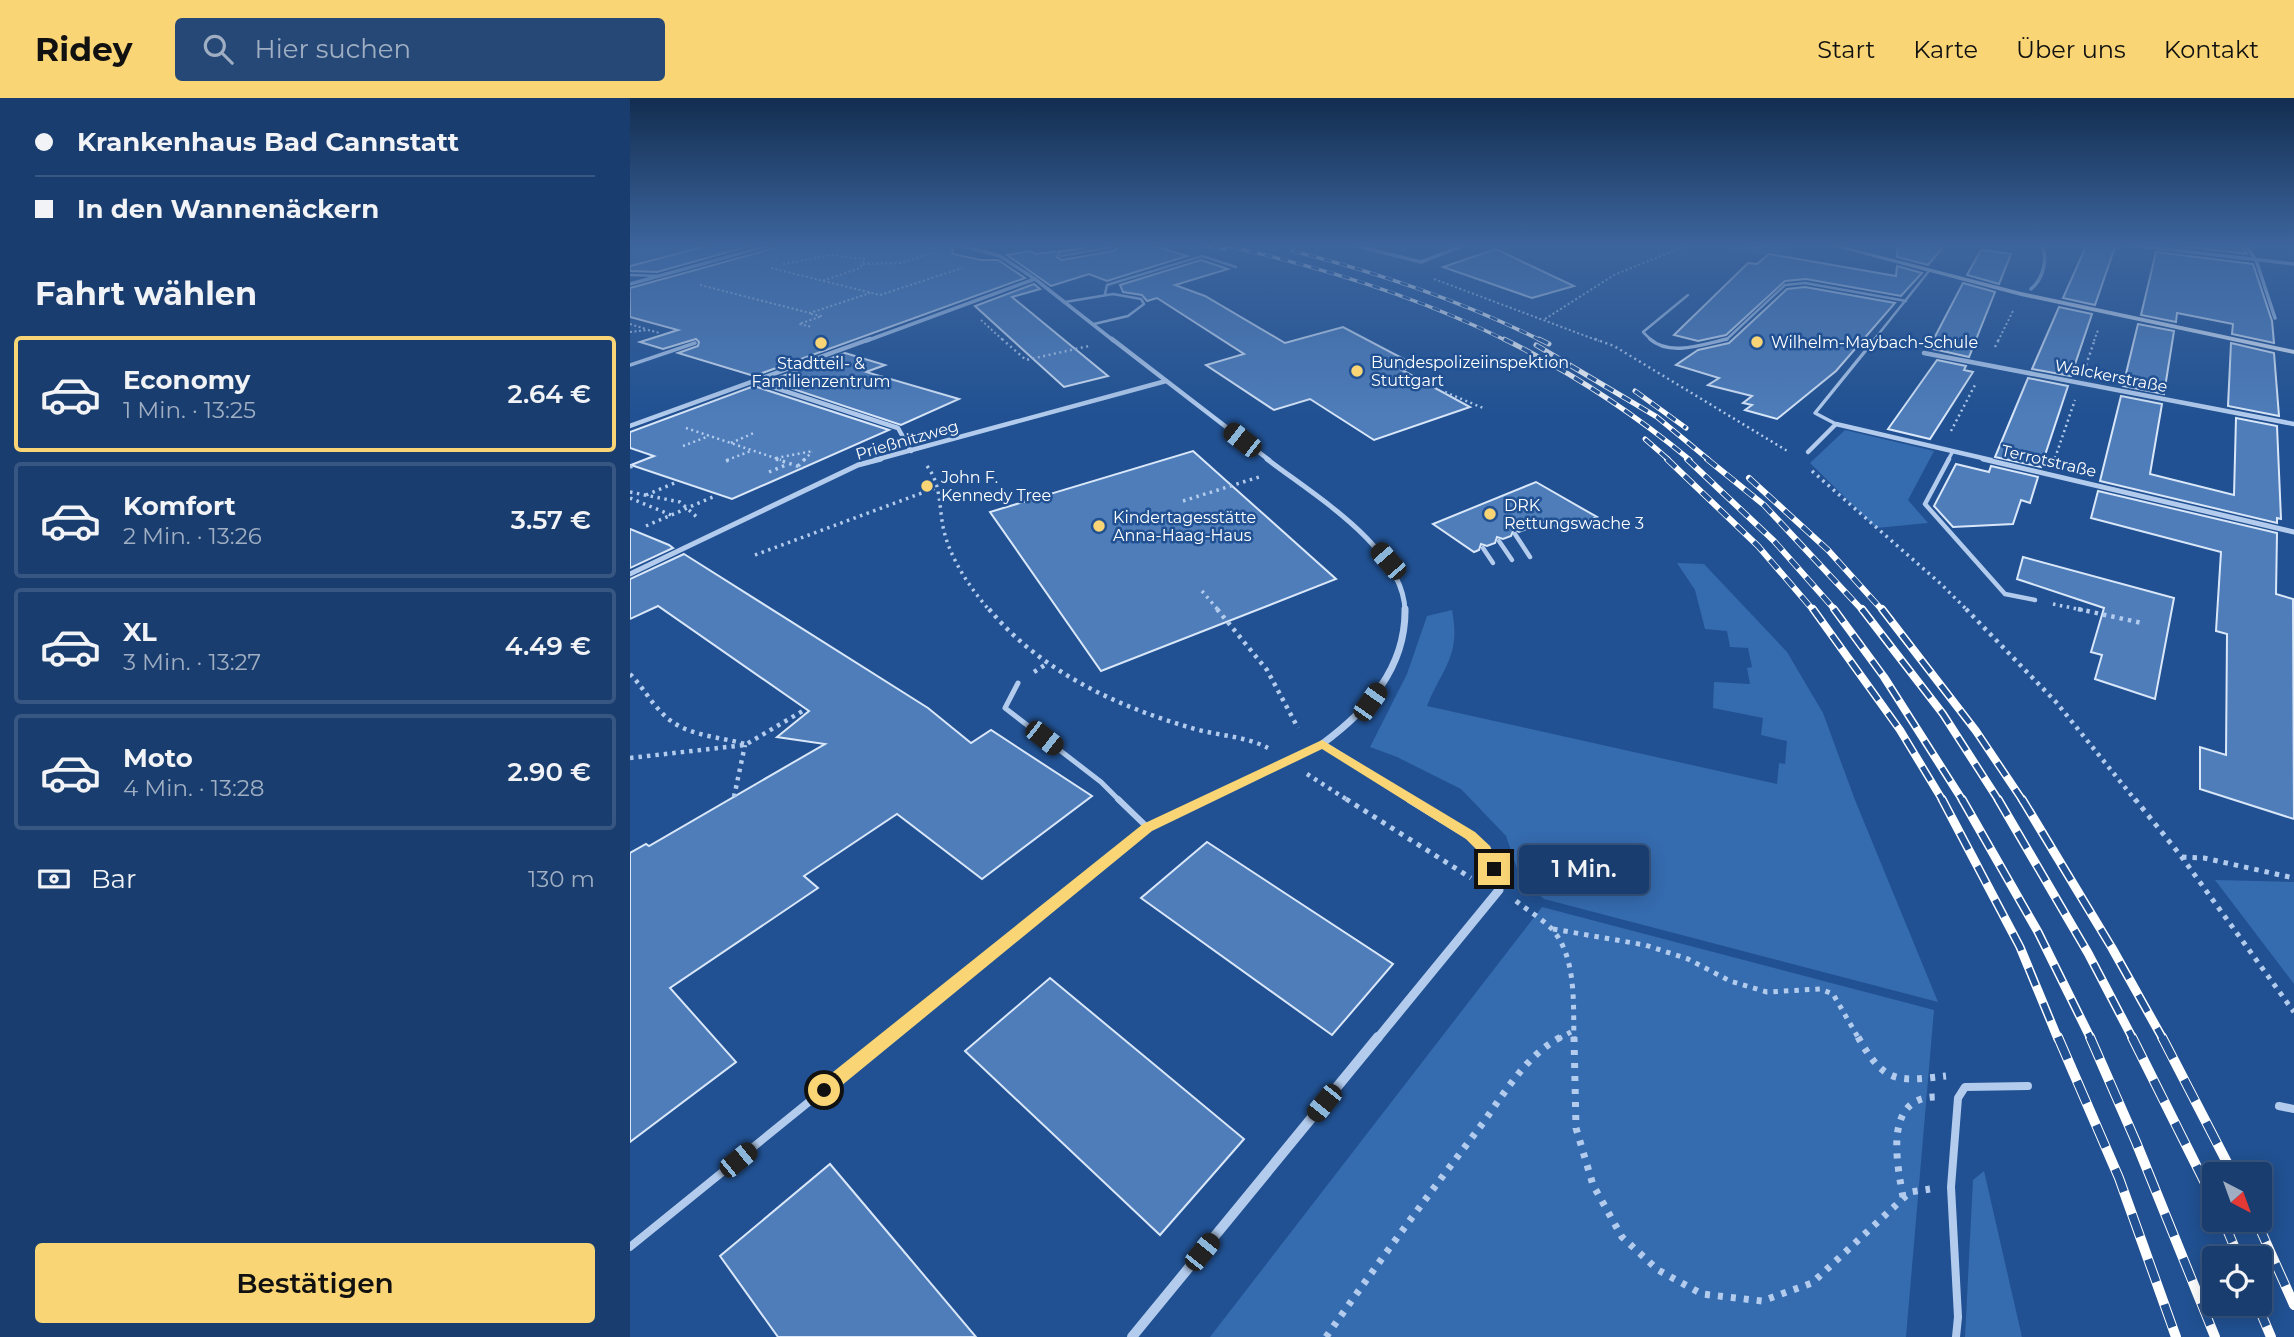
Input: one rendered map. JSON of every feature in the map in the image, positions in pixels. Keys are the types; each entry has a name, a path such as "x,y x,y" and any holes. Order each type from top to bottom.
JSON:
{"main road":[{"path":"2058,302 2294,352"},
{"path":"2093,302 2294,343"}],"street":[{"path":"630,426 972,302"},
{"path":"1065,302 1361,532 1388,561 1398,578 1405,604 1405,627 1400,651 1388,677 1370,702 1346,728 1322,744 1470,836 1485,850 1499,890 1132,1337"},
{"path":"2270,302 2275,318"},
{"name":"Walckerstraße","path":"1924,353 2294,424"},
{"path":"753,381 898,428 911,451"},
{"name":"Prießnitzweg","path":"630,573 858,466 1166,381"},
{"path":"1808,452 1836,424"},
{"name":"Terrotstraße","path":"1836,424 2294,532"}],"lane":[{"path":"1094,324 1129,316 1141,309 1143,302"},
{"path":"1680,302 1643,332 1657,345 1677,349 1727,339 1767,302"},
{"path":"1836,424 1815,413 1905,302"},
{"path":"630,365 695,343"},
{"path":"1953,451 1925,504 2005,594 2035,600"},
{"path":"1515,534 1530,557"},
{"path":"1499,541 1512,560"},
{"path":"1483,548 1493,564"},
{"path":"1018,683 1005,708 1101,782 1147,827"},
{"path":"630,1247 1147,827 1289,762 1322,744"},
{"path":"1956,1337 1958,1317 1951,1187 1958,1098 1965,1087 2028,1086"},
{"path":"2279,1106 2294,1109"}],"path":[{"path":"766,302 822,316 799,324 812,327"},
{"path":"810,313 844,302"},
{"path":"1497,302 1615,346 1796,457"},
{"path":"1544,319 1571,302"},
{"path":"1942,448 2017,302"},
{"path":"977,316 1026,360 1077,349"},
{"path":"630,324 648,330"},
{"path":"990,328 998,326"},
{"path":"1004,340 1011,338"},
{"path":"1019,353 1025,352"},
{"path":"1445,392 1483,408"},
{"path":"686,428 803,468"},
{"path":"730,443 756,432"},
{"path":"683,446 709,436"},
{"path":"726,461 751,450"},
{"path":"774,458 813,451 798,466"},
{"path":"769,472 789,463"},
{"path":"1807,466 1942,585 2056,702 2181,856 2294,1012"},
{"path":"1183,501 1260,476"},
{"path":"645,496 677,482"},
{"path":"755,555 937,487 942,526 952,554 989,610 1030,650 1068,676 1141,710 1199,730 1263,745"},
{"path":"630,492 668,498 688,507 699,519"},
{"path":"646,526 715,496"},
{"path":"630,498 671,515"},
{"path":"1202,591 1267,670 1298,728"},
{"path":"2035,600 2142,623"},
{"path":"630,674 674,724 746,745"},
{"path":"630,758 746,745 806,709"},
{"path":"734,797 746,745"},
{"path":"1289,762 1478,882 1499,890 1552,929 1563,949 1572,979 1576,1128 1593,1185 1622,1237 1658,1270 1702,1294 1762,1301 1812,1283 1910,1192 1951,1187"},
{"path":"2181,856 2204,858 2294,878"},
{"path":"1552,929 1645,945 1688,959 1730,981 1767,992 1819,989 1833,994 1874,1065 1896,1078 1912,1080 1945,1076 1965,1087"},
{"path":"1326,1337 1393,1241 1508,1089 1543,1046 1572,1032"},
{"path":"1903,1197 1896,1152 1898,1132 1905,1111 1923,1097 1958,1098"}],"shaded area":[{"path":"1845,430 1934,451 1908,500 1928,523 1876,528 1810,463"},
{"path":"1677,563 1704,564 1787,652 1823,713 1855,800 1938,1002 1544,899 1521,880 1506,836 1461,789 1397,757 1370,747 1407,674 1427,616 1452,610 1452,650 1427,706 1777,784 1779,763 1785,764 1787,741 1761,735 1763,718 1713,708 1714,682 1750,684 1747,668 1752,667 1748,648 1730,647 1727,631 1705,629 1695,590"},
{"path":"2215,880 2294,882 2294,984"},
{"path":"1542,907 1934,1010 1906,1337 1210,1337"},
{"path":"1984,1171 2022,1337 1965,1337 1973,1180"}],"building":[{"path":"630,302 959,302 754,376 678,353 698,346 696,339 663,349 640,342 678,330 630,317"},
{"path":"986,302 1018,302 1108,376 1064,387 975,306"},
{"path":"1163,302 1215,302 1285,343 1343,327 1417,366 1402,370 1470,407 1374,440 1310,399 1274,410 1206,365 1244,354"},
{"path":"1708,302 1762,302 1726,335 1698,341 1674,335"},
{"path":"1773,302 1895,303 1836,371 1777,419 1745,410 1752,405 1743,403 1752,396 1708,385 1719,378 1676,365 1698,350 1729,343"},
{"path":"1953,302 1991,302 1969,357 1929,348"},
{"path":"2144,302 2266,302 2272,321 2274,343 2232,334 2233,324 2177,313 2176,322 2141,315"},
{"path":"2059,307 2092,314 2071,376 2032,369"},
{"path":"2138,324 2174,331 2164,394 2123,386"},
{"path":"2231,343 2274,353 2279,416 2228,406"},
{"path":"845,353 885,365 866,372 959,399 901,425 769,381"},
{"path":"1937,360 1966,366 1964,370 1973,372 1930,439 1888,429"},
{"path":"2028,378 2068,386 2041,467 1995,457"},
{"path":"754,386 889,430 732,499 631,465 654,456 630,448 630,432"},
{"path":"2121,396 2162,404 2150,474 2234,495 2236,418 2277,426 2281,519 2277,518 2277,523 2100,481"},
{"path":"1193,451 1336,579 1101,671 990,512"},
{"path":"1956,464 1989,472 1991,466 2038,477 2030,503 2021,500 2013,524 1953,527 1934,506"},
{"name":"DRK Rettungswache 3","path":"1536,482 1597,517 1564,532 1546,521 1519,532 1514,529 1511,536 1503,539 1497,537 1495,543 1487,546 1481,544 1479,550 1474,552 1433,524"},
{"path":"2098,491 2277,533 2276,594 2293,599 2294,819 2200,789 2200,747 2226,755 2227,634 2216,631 2221,552 2091,518"},
{"path":"630,529 669,545 673,548 630,568"},
{"path":"684,554 928,708 971,743 991,730 1092,796 982,879 897,814 804,876 818,888 670,988 736,1062 630,1142 630,853 646,844 649,846 825,744 777,737 809,711 658,606 630,619 630,579"},
{"path":"2023,557 2174,598 2155,699 2095,679 2102,655 2091,652 2104,608 2017,579"},
{"path":"1207,842 1393,964 1332,1035 1141,898"},
{"path":"1050,978 1244,1139 1160,1235 965,1051"},
{"path":"830,1164 976,1337 778,1337 720,1256"}],"railway":[{"path":"1416,302 1507,341"},
{"path":"1453,302 1542,341"},
{"path":"1504,339 1600,394 1646,425 1690,460"},
{"path":"1539,339 1549,344"},
{"path":"1536,345 1657,417 1709,460"},
{"path":"1635,391 1686,428"},
{"path":"1645,439 1669,460"},
{"path":"1667,459 1758,546 1814,611"},
{"path":"1687,459 1774,541 1836,611"},
{"path":"1707,459 1764,505 1863,611"},
{"path":"1749,478 1828,550 1883,611"},
{"path":"1813,609 1900,730 1943,801"},
{"path":"1834,609 1884,677 1963,801"},
{"path":"1862,609 1943,714 1999,801"},
{"path":"1882,609 1976,731 2023,801"},
{"path":"1942,799 2020,947 2058,1039"},
{"path":"1962,799 2038,932 2091,1039"},
{"path":"1998,799 2088,953 2133,1039"},
{"path":"2022,799 2112,948 2163,1039"},
{"path":"2058,1037 2119,1178 2176,1337"},
{"path":"2090,1037 2215,1337"},
{"path":"2162,1037 2227,1162"},
{"path":"2133,1039 2202,1177"},
{"path":"2228,1232 2234,1246"},
{"path":"2261,1232 2294,1305"},
{"path":"2262,1316 2271,1337"}],"place":[{"name":"Wilhelm-Maybach-Schule","path":"1757,342"},
{"name":"Stadtteil- & Familienzentrum","path":"821,343"},
{"name":"Bundespolizeiinspektion Stuttgart","path":"1357,371"},
{"name":"John F. Kennedy Tree","path":"927,486"},
{"name":"DRK Rettungswache 3","path":"1490,514"},
{"name":"Kindertagesstätte Anna-Haag-Haus","path":"1099,526"}],"route":[{"path":"824,1090 1147,827 1289,762 1322,744 1470,836 1485,850 1494,869"}]}
